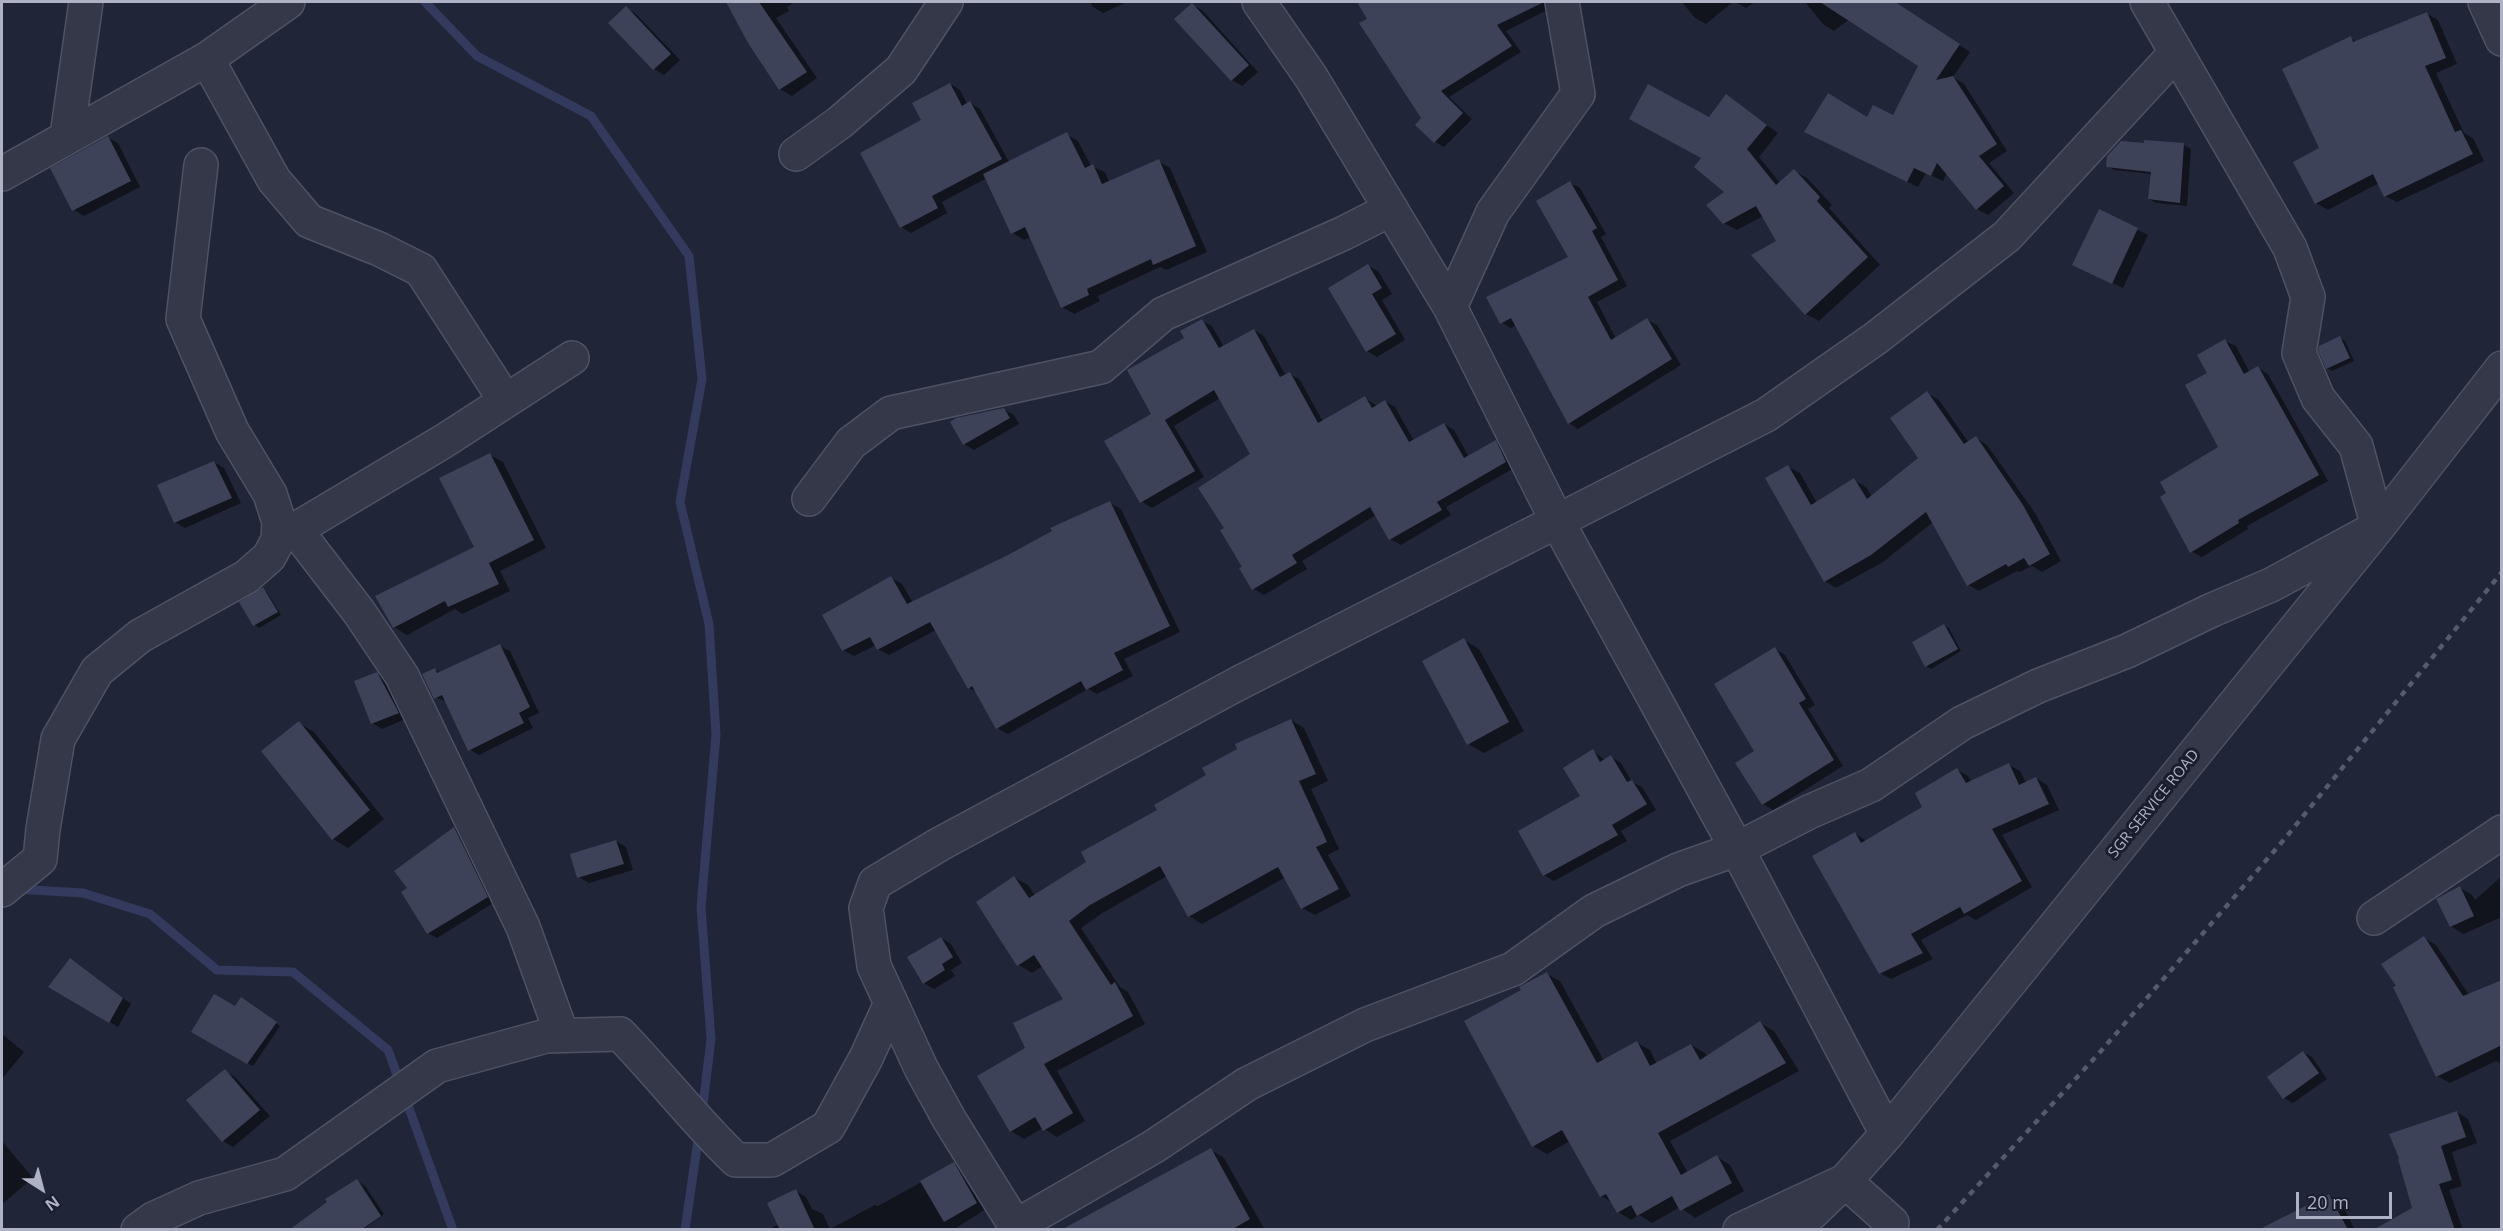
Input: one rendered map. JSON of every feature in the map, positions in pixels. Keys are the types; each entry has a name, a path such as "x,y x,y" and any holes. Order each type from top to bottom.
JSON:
{"street":[{"path":"67,136 86,2"},
{"path":"2,174 207,59 288,2"},
{"path":"796,154 839,123 901,70 946,2"},
{"path":"1259,2 1311,77 1450,307 1557,521 1737,849 1887,1134"},
{"path":"1450,307 1493,212 1578,94 1562,2"},
{"path":"2147,2 2290,248 2308,297 2299,353 2318,398 2356,446 2378,527 2271,585 2212,610 2127,651 2038,686 1962,723 1871,785 1809,812 1737,849 1678,870 1594,911 1513,969 1365,1025 1247,1084 1153,1147 1017,1228 949,1119 921,1068 874,966 866,908 875,884 940,844 1239,683 1766,415 1876,338 2007,236 2176,53"},
{"path":"2485,2 2502,39"},
{"path":"207,59 274,180 309,221 379,249 421,270 505,400"},
{"path":"201,165 183,319 232,431 270,494 279,522 287,535 359,612 402,676 524,927 562,1035"},
{"path":"809,499 851,443 891,413 1101,367 1163,314 1344,233 1391,209"},
{"path":"2,890 40,859 58,739 97,671 140,636 246,577 287,535 444,441 572,358"},
{"name":"SGR SERVICE ROAD","path":"1794,1230 1845,1180 1887,1134 2378,527 2502,368"},
{"path":"2374,918 2502,832"},
{"path":"138,1230 153,1219 198,1198 285,1174 437,1066 546,1036 620,1034 660,1075 700,1126 736,1160 772,1160 828,1127 866,1058 891,1003"},
{"path":"1740,1230 1845,1180 1892,1223"}],"building":[{"path":"726,2 759,2 807,72 779,90 748,43"},
{"path":"1357,2 1544,2 1497,25 1512,46 1441,91 1463,113 1434,143 1415,125 1421,118 1359,23 1367,19"},
{"path":"1820,2 1895,2 1960,44 1936,80 1953,76 1997,144 1979,156 2004,186 1976,210 1937,163 1931,176 1914,168 1907,182 1804,132 1828,93 1867,117 1873,105 1893,115 1918,66"},
{"path":"1192,3 1249,65 1231,81 1174,19"},
{"path":"626,6 671,54 653,70 608,23"},
{"path":"2427,12 2446,58 2425,66 2455,132 2461,130 2473,154 2384,197 2373,174 2315,204 2293,162 2319,148 2282,69 2351,36 2353,42"},
{"path":"950,83 962,106 970,101 1002,159 932,196 938,208 900,228 860,153 921,120 912,103"},
{"path":"1648,84 1709,117 1726,94 1767,125 1747,149 1776,185 1794,169 1820,197 1817,201 1868,257 1805,315 1751,255 1776,241 1756,206 1723,224 1706,205 1724,192 1694,167 1701,158 1629,119"},
{"path":"1067,132 1085,168 1093,164 1102,184 1159,159 1196,246 1153,265 1151,259 1087,289 1089,295 1061,308 1025,227 1011,234 983,174"},
{"path":"108,136 131,181 72,211 50,168"},
{"path":"2144,140 2184,143 2180,203 2148,199 2151,172 2106,167 2107,156 2121,141 2144,143"},
{"path":"1570,181 1597,228 1592,231 1618,280 1588,297 1611,340 1647,318 1672,359 1568,424 1511,318 1500,324 1486,297 1568,257 1536,201"},
{"path":"2099,209 2138,228 2112,284 2072,265"},
{"path":"1368,264 1382,288 1372,294 1396,334 1366,352 1328,288"},
{"path":"1202,319 1219,348 1254,329 1280,377 1290,372 1318,423 1365,396 1372,408 1385,400 1409,442 1444,423 1464,458 1496,440 1506,462 1437,502 1442,510 1389,540 1370,507 1292,555 1297,563 1252,590 1239,568 1242,567 1220,530 1224,528 1198,488 1250,454 1214,390 1165,420 1195,471 1140,503 1104,441 1151,414 1127,370 1184,338 1180,331"},
{"path":"2340,336 2350,358 2326,369 2318,351 2319,346"},
{"path":"2225,339 2244,374 2258,366 2319,475 2238,520 2239,523 2190,553 2160,497 2166,493 2160,482 2218,447 2185,385 2207,373 2197,355"},
{"path":"1927,391 1964,444 1976,436 2023,505 2050,554 2029,566 2024,558 2008,567 2006,564 1967,586 1926,512 1871,555 1824,582 1765,478 1788,465 1811,505 1854,478 1867,499 1918,458 1890,418"},
{"path":"1004,408 1010,418 963,445 950,422 956,418"},
{"path":"490,453 534,540 489,563 499,584 448,607 445,601 393,628 375,596 474,547 439,478"},
{"path":"214,461 232,498 174,523 157,485"},
{"path":"1110,501 1170,626 1114,653 1123,670 1086,690 1081,681 996,729 972,686 968,689 930,622 877,650 870,637 842,651 822,615 891,576 907,604 1008,555 1052,531 1050,528"},
{"path":"263,587 278,612 253,626 239,602"},
{"path":"1944,624 1958,649 1925,667 1912,642"},
{"path":"1464,638 1509,722 1467,745 1422,661"},
{"path":"500,644 530,707 519,713 524,723 468,751 442,695 434,699 422,674 435,668 437,673"},
{"path":"1775,647 1806,699 1799,703 1834,760 1762,805 1735,763 1754,751 1714,684"},
{"path":"377,672 399,713 371,724 354,681"},
{"path":"1291,719 1316,774 1299,781 1327,842 1316,847 1339,889 1301,909 1278,867 1188,917 1160,866 1090,905 1069,921 1111,985 1115,982 1133,1016 1044,1064 1073,1113 1043,1131 1035,1117 1010,1132 977,1076 1025,1048 1013,1023 1063,999 1034,955 1017,966 976,902 1014,876 1029,898 1086,862 1081,852 1157,810 1154,805 1206,775 1202,768 1237,749 1235,744"},
{"path":"299,721 370,810 332,840 261,751"},
{"path":"1593,749 1600,762 1611,755 1627,782 1632,780 1647,804 1612,825 1618,835 1543,876 1518,831 1580,796 1563,768"},
{"path":"2009,763 2019,785 2036,777 2049,804 1992,829 2022,881 1964,914 1960,907 1911,934 1923,953 1879,974 1812,856 1855,832 1861,843 1922,807 1915,793 1957,768 1966,783"},
{"path":"454,827 488,897 427,934 401,892 407,888 394,871"},
{"path":"616,840 624,864 577,878 570,854"},
{"path":"2460,886 2474,916 2450,927 2436,899"},
{"path":"2424,936 2463,996 2502,980 2502,1045 2436,1077 2393,987 2396,986 2381,964"},
{"path":"941,937 953,957 942,964 945,970 923,984 907,957"},
{"path":"70,958 123,998 109,1023 48,987"},
{"path":"1547,972 1597,1063 1637,1041 1650,1066 1691,1044 1700,1060 1760,1021 1786,1063 1658,1133 1681,1175 1717,1155 1732,1183 1680,1211 1672,1196 1637,1216 1631,1205 1617,1213 1606,1194 1600,1197 1562,1130 1532,1147 1464,1021 1521,990 1519,987"},
{"path":"214,994 235,1006 241,997 277,1022 247,1064 191,1032"},
{"path":"2303,1051 2319,1073 2283,1099 2267,1077"},
{"path":"225,1069 260,1110 222,1142 186,1100"},
{"path":"2457,1111 2466,1137 2441,1146 2452,1180 2439,1184 2455,1230 2373,1230 2412,1208 2399,1158 2389,1134"},
{"path":"1211,1148 1250,1219 1231,1230 1061,1230"},
{"path":"954,1162 977,1203 944,1222 920,1181"},
{"path":"357,1179 381,1216 361,1230 289,1230 327,1202 325,1199"},
{"path":"796,1189 815,1230 780,1230 767,1203"},
{"path":"2329,1194 2348,1230 2258,1230"}],"waterway":[{"path":"425,2 477,56 591,116 689,256 702,379 680,502 709,624 716,735 701,907 711,1039 702,1113"},
{"path":"16,889 83,893 150,914 217,970 293,972 388,1050 453,1230"},
{"path":"685,1230 699,1133"}],"railway":[{"path":"1937,1230 2101,1051 2282,842 2502,572"}]}
